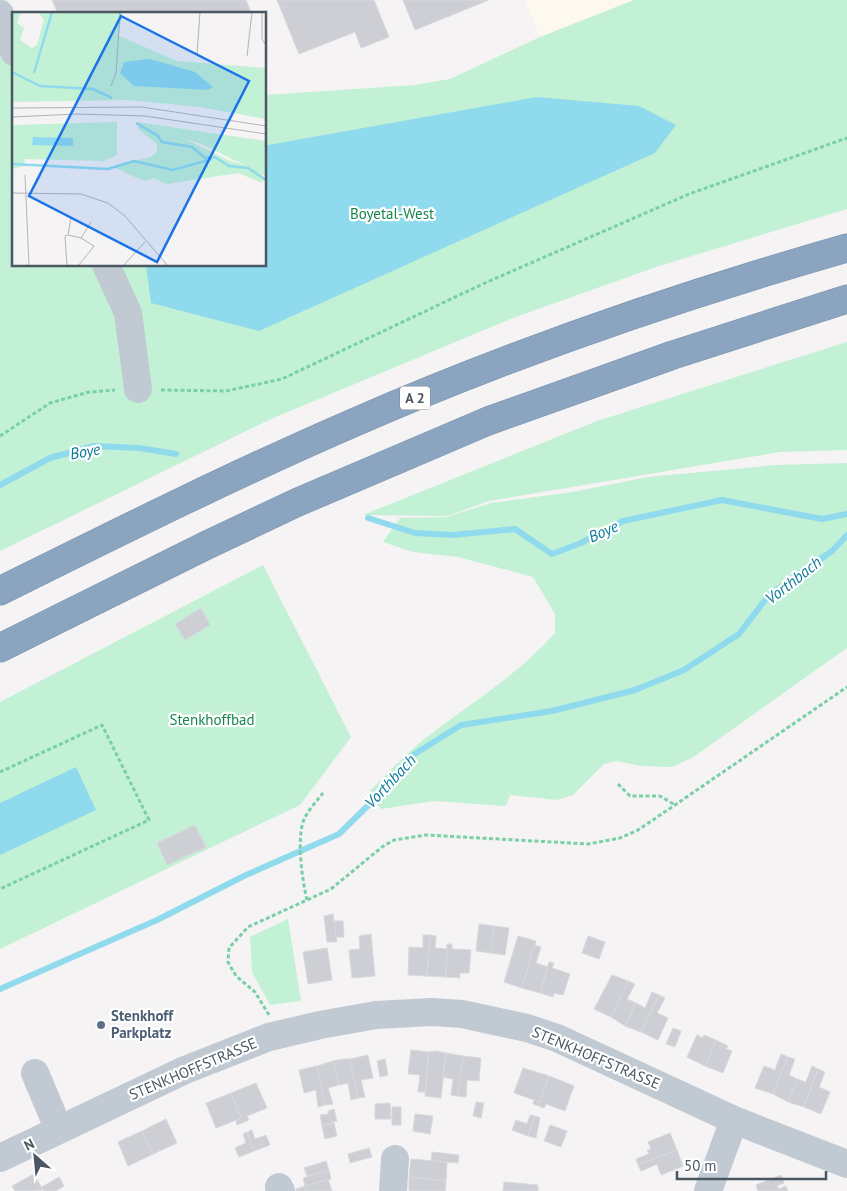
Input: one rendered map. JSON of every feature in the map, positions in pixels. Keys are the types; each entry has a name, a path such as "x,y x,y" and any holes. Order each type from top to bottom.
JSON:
{"highway":[{"name":"A 2","path":"0,591 182,500 354,422 555,342 742,278 847,248"},
{"path":"0,648 189,553 298,502 488,421 673,355 847,299"}],"street":[{"path":"0,14 12,47"},
{"path":"106,266 128,313 138,389"},
{"name":"STENKHOFFSTRASSE","path":"0,1158 185,1070 276,1035 376,1015 432,1012 462,1014 527,1028 557,1038 734,1120 847,1164"},
{"path":"35,1073 59,1130"},
{"path":"708,1191 734,1120"},
{"path":"392,1191 395,1159"}],"path":[{"path":"0,436 50,403 89,392 138,389 226,392 282,379 485,283 689,194 847,138"},
{"path":"276,1035 265,1006 255,992 236,976 228,962 229,948 248,927 331,888 382,847 407,836 426,835 602,843 620,838 638,830 847,687"},
{"path":"0,772 102,725 149,820 0,889"},
{"path":"618,784 630,796 660,796 675,805"},
{"path":"307,900 302,881 301,832 304,821 323,793"}],"shaded area":[{"path":"525,0 634,0 540,37"}],"green space":[{"name":"Boyetal-West","path":"0,0 7,0 12,14 12,266 266,266 266,95 415,85 450,79 540,37 634,0 847,0 847,209 659,266 513,318 271,419 0,551"},
{"path":"847,342 847,450 780,452 489,501 448,516 363,515 597,421"},
{"path":"847,463 847,648 692,758 672,767 641,766 617,761 604,764 573,795 557,800 510,795 506,806 434,801 381,809 368,793 419,743 510,675 555,633 555,614 533,577 458,557 413,552 383,542 400,518 447,517 491,503 572,492 648,477 776,465"},
{"name":"Stenkhoffbad","path":"263,565 351,737 300,805 0,949 0,702"},
{"path":"288,919 301,1001 270,1005 252,972 250,937"}],"water":[{"path":"537,97 639,106 676,125 655,153 259,331 151,303 146,266 266,266 266,146"},
{"path":"76,767 96,810 0,855 0,803"}],"building":[{"path":"52,0 246,0 251,12 57,12"},
{"path":"277,0 374,0 389,37 361,48 355,32 299,54"},
{"path":"403,0 489,0 415,30"},
{"path":"201,608 210,625 185,640 175,624"},
{"path":"195,825 206,847 167,865 157,843"},
{"path":"333,914 337,942 327,942 324,916"},
{"path":"334,921 343,921 344,937 336,937"},
{"path":"479,924 494,926 491,953 476,951"},
{"path":"494,926 509,928 505,955 491,953"},
{"path":"371,934 375,976 352,978 349,950 360,949 359,936"},
{"path":"423,935 430,935 427,976 408,975 409,947 423,948"},
{"path":"430,935 436,936 435,948 447,949 446,977 427,976"},
{"path":"518,936 536,941 522,988 504,982"},
{"path":"588,936 605,942 599,959 582,953"},
{"path":"447,944 452,944 452,949 471,950 469,973 460,973 460,978 446,977"},
{"path":"534,945 541,947 536,963 548,967 540,993 522,988"},
{"path":"327,948 332,980 308,984 303,952"},
{"path":"549,962 554,963 552,968 570,974 563,995 554,993 553,997 540,993"},
{"path":"612,975 628,981 611,1017 594,1009"},
{"path":"628,981 635,984 627,999 636,1003 625,1026 611,1017"},
{"path":"652,992 659,995 641,1032 625,1026 636,1003 645,1008"},
{"path":"659,995 665,998 657,1013 668,1018 658,1040 641,1032"},
{"path":"673,1028 681,1031 675,1047 666,1044"},
{"path":"697,1035 703,1038 704,1035 716,1040 705,1066 687,1057"},
{"path":"716,1040 728,1046 726,1049 732,1051 723,1073 705,1066"},
{"path":"411,1050 429,1052 425,1092 418,1092 420,1075 408,1074"},
{"path":"429,1052 446,1053 441,1098 425,1096"},
{"path":"446,1053 463,1056 458,1096 451,1095 453,1079 443,1077"},
{"path":"781,1054 788,1057 773,1094 755,1088 764,1066 775,1070"},
{"path":"368,1055 373,1078 361,1080 365,1097 358,1098 350,1059"},
{"path":"463,1056 481,1058 479,1081 467,1080 466,1097 458,1096"},
{"path":"788,1057 795,1059 789,1075 797,1079 788,1102 773,1094"},
{"path":"350,1059 358,1098 351,1100 348,1083 339,1085 333,1061"},
{"path":"385,1059 388,1075 380,1077 377,1061"},
{"path":"333,1061 339,1085 328,1088 333,1104 325,1105 317,1066"},
{"path":"317,1066 325,1105 318,1107 316,1090 304,1093 299,1070"},
{"path":"812,1066 818,1069 804,1107 788,1102 797,1079 806,1082"},
{"path":"523,1068 549,1076 540,1102 514,1093"},
{"path":"818,1069 825,1072 819,1087 830,1092 821,1114 804,1107"},
{"path":"549,1076 574,1086 565,1111 546,1104 544,1108 533,1104 534,1100 540,1102"},
{"path":"256,1083 267,1108 247,1116 249,1120 237,1125 236,1121 241,1118 231,1093"},
{"path":"231,1093 241,1118 216,1128 206,1103"},
{"path":"476,1102 484,1103 481,1118 473,1116"},
{"path":"390,1103 391,1119 375,1119 375,1104"},
{"path":"392,1107 401,1107 401,1125 392,1125"},
{"path":"334,1109 337,1121 322,1126 320,1115 328,1114 328,1111"},
{"path":"415,1114 433,1116 430,1134 413,1131"},
{"path":"530,1115 535,1116 528,1136 512,1130 516,1120 527,1124"},
{"path":"535,1116 540,1118 536,1138 528,1136"},
{"path":"166,1119 177,1143 153,1154 142,1131"},
{"path":"334,1123 337,1136 325,1139 322,1126"},
{"path":"550,1125 567,1131 561,1147 544,1141"},
{"path":"252,1130 255,1139 266,1135 270,1145 254,1151 247,1132"},
{"path":"142,1131 153,1154 128,1166 118,1142"},
{"path":"247,1132 254,1151 239,1157 235,1148 246,1143 243,1134"},
{"path":"670,1133 677,1150 638,1165 636,1159 649,1154 647,1150 651,1149 648,1142"},
{"path":"369,1148 372,1157 350,1163 348,1154"},
{"path":"677,1150 683,1166 661,1175 657,1164 641,1171 638,1165"},
{"path":"432,1152 459,1155 458,1163 431,1161"},
{"path":"411,1159 447,1162 446,1181 409,1177"},
{"path":"326,1161 329,1170 307,1176 304,1168"},
{"path":"329,1170 331,1179 305,1186 303,1178"},
{"path":"34,1174 43,1190 15,1191 12,1186"},
{"path":"781,1175 784,1183 777,1186 779,1189 786,1186 788,1191 758,1191 756,1185"},
{"path":"59,1177 64,1186 56,1191 44,1191 42,1187"},
{"path":"409,1177 446,1181 445,1191 409,1191"},
{"path":"328,1179 332,1191 296,1191 296,1189"},
{"path":"504,1182 538,1185 538,1191 503,1191"}],"waterway":[{"name":"Boye","path":"0,485 50,458 94,446 139,448 176,454"},
{"name":"Boye","path":"368,518 415,533 452,535 515,529 552,554 581,543 623,521 722,500 822,519 847,514"},
{"name":"Vorthbach","path":"0,989 157,920 244,876 339,834 391,783 413,755 461,725 552,711 635,690 684,670 739,634 769,595 832,551 847,535"}],"place":[{"name":"Stenkhoff Parkplatz","path":"101,1025"}]}
